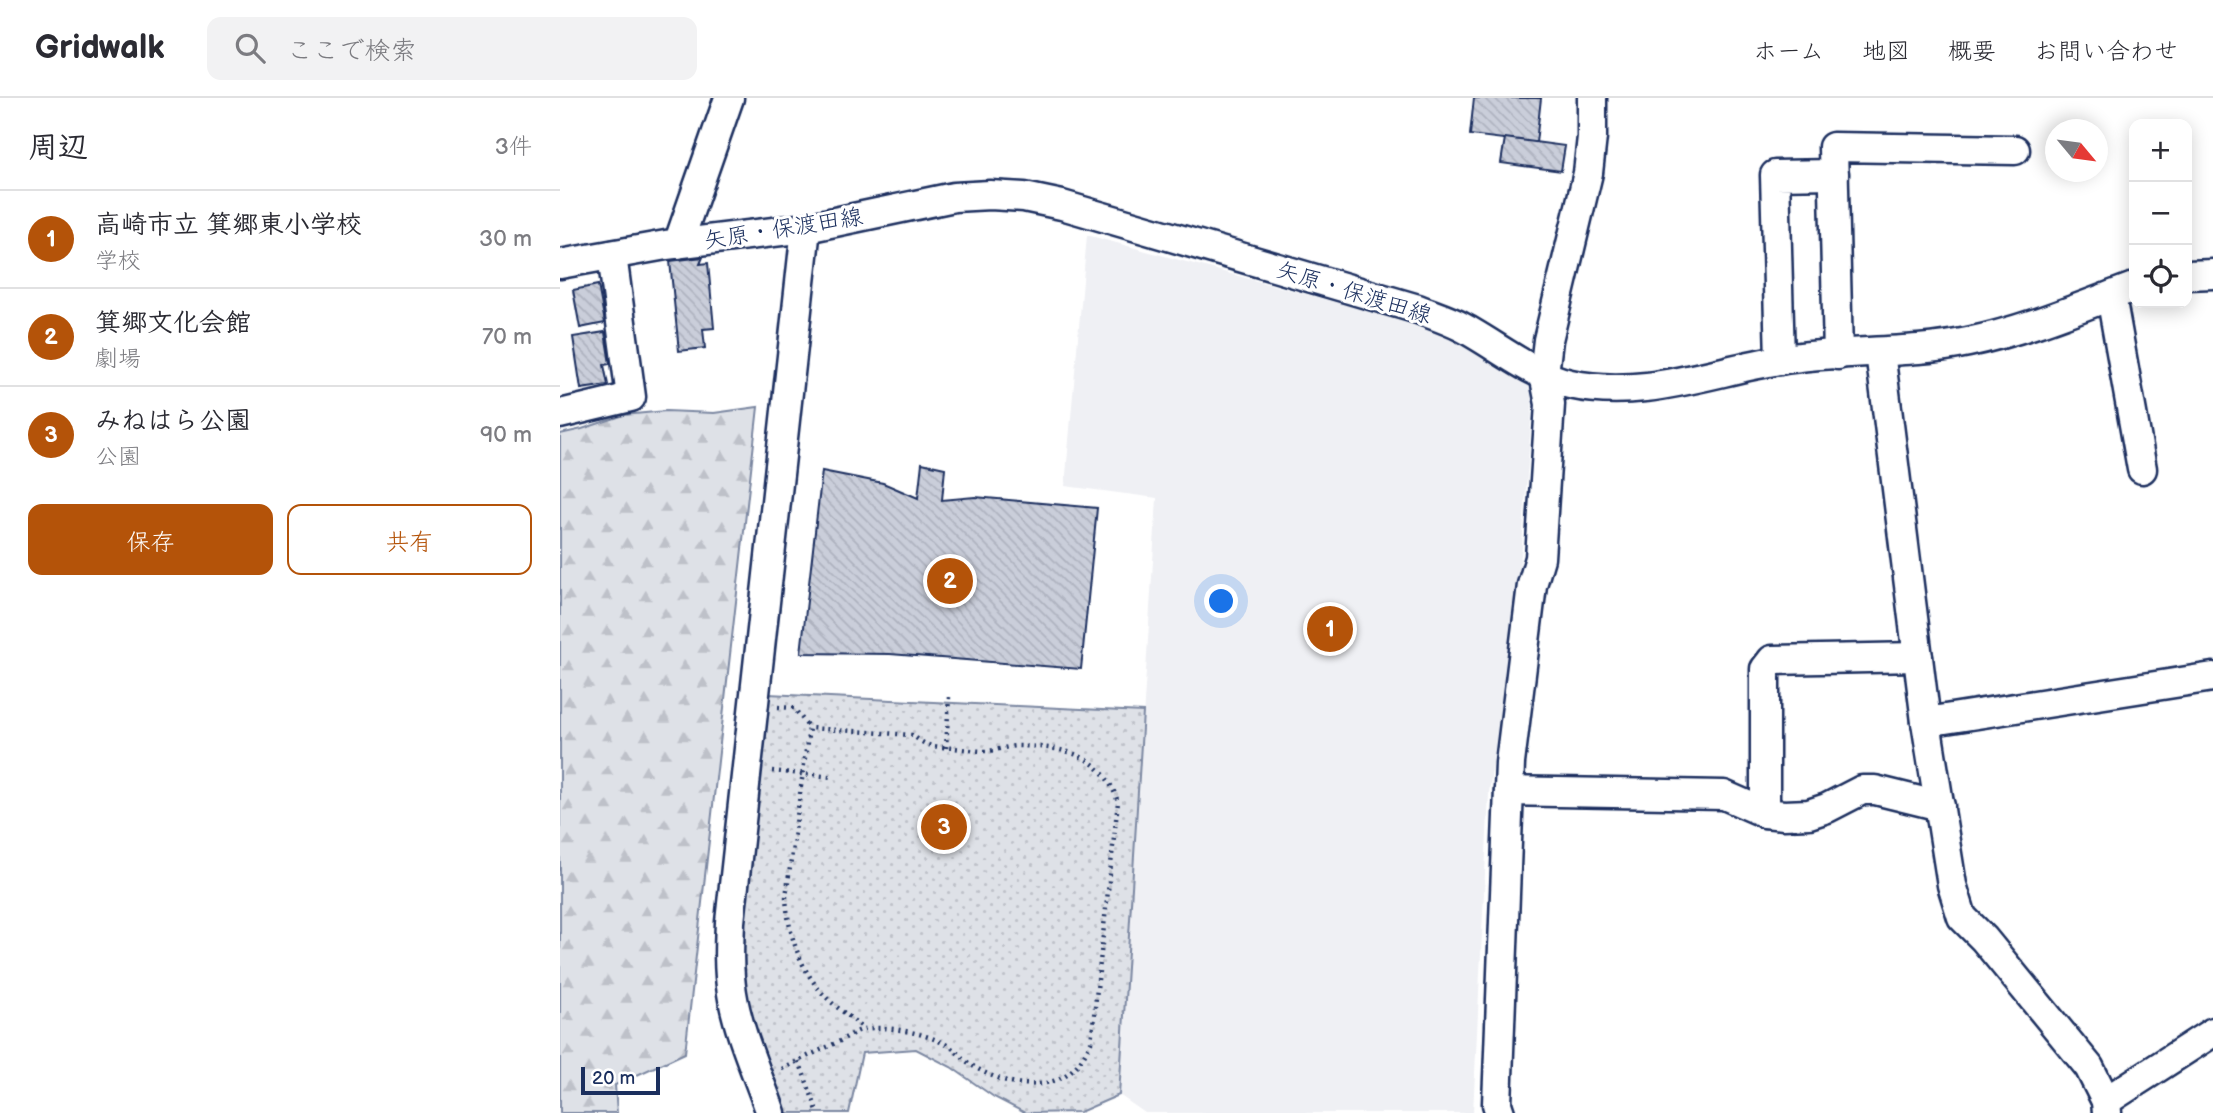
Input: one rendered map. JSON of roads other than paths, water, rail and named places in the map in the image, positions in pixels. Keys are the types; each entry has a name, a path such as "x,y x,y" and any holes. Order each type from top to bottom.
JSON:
{"street":[{"path":"678,244 730,98"},
{"path":"1500,1113 1497,1104 1510,763 1532,584 1540,558 1550,404 1544,374 1548,340 1588,173 1592,98"},
{"path":"1838,355 1833,147 2015,150"},
{"path":"1780,360 1774,175 1833,174"},
{"name":"矢原・保渡田線","path":"560,264 678,244 806,228 954,197 1024,197 1062,205 1418,309 1460,326 1544,374 1569,384 1601,388 1641,388 1674,384 1780,360 1967,342 2035,324 2123,291"},
{"path":"771,1113 732,995 729,963 730,922 806,228"},
{"path":"560,414 631,397 612,255"},
{"path":"2192,275 2213,274"},
{"path":"2123,291 2142,469"},
{"path":"1880,352 1926,722 1952,885 1962,916 2089,1067 2107,1107 2213,1032"},
{"path":"1765,813 1765,669 1772,660 1918,657"},
{"path":"1926,722 2213,677"},
{"path":"1509,791 1724,795 1765,813 1784,815 1809,814 1862,790 1875,790 1940,806"}],"place":[{"name":"箕郷文化会館","path":"950,581"},
{"name":"高崎市立 箕郷東小学校","path":"1330,629"},
{"name":"みねはら公園","path":"944,827"}]}
